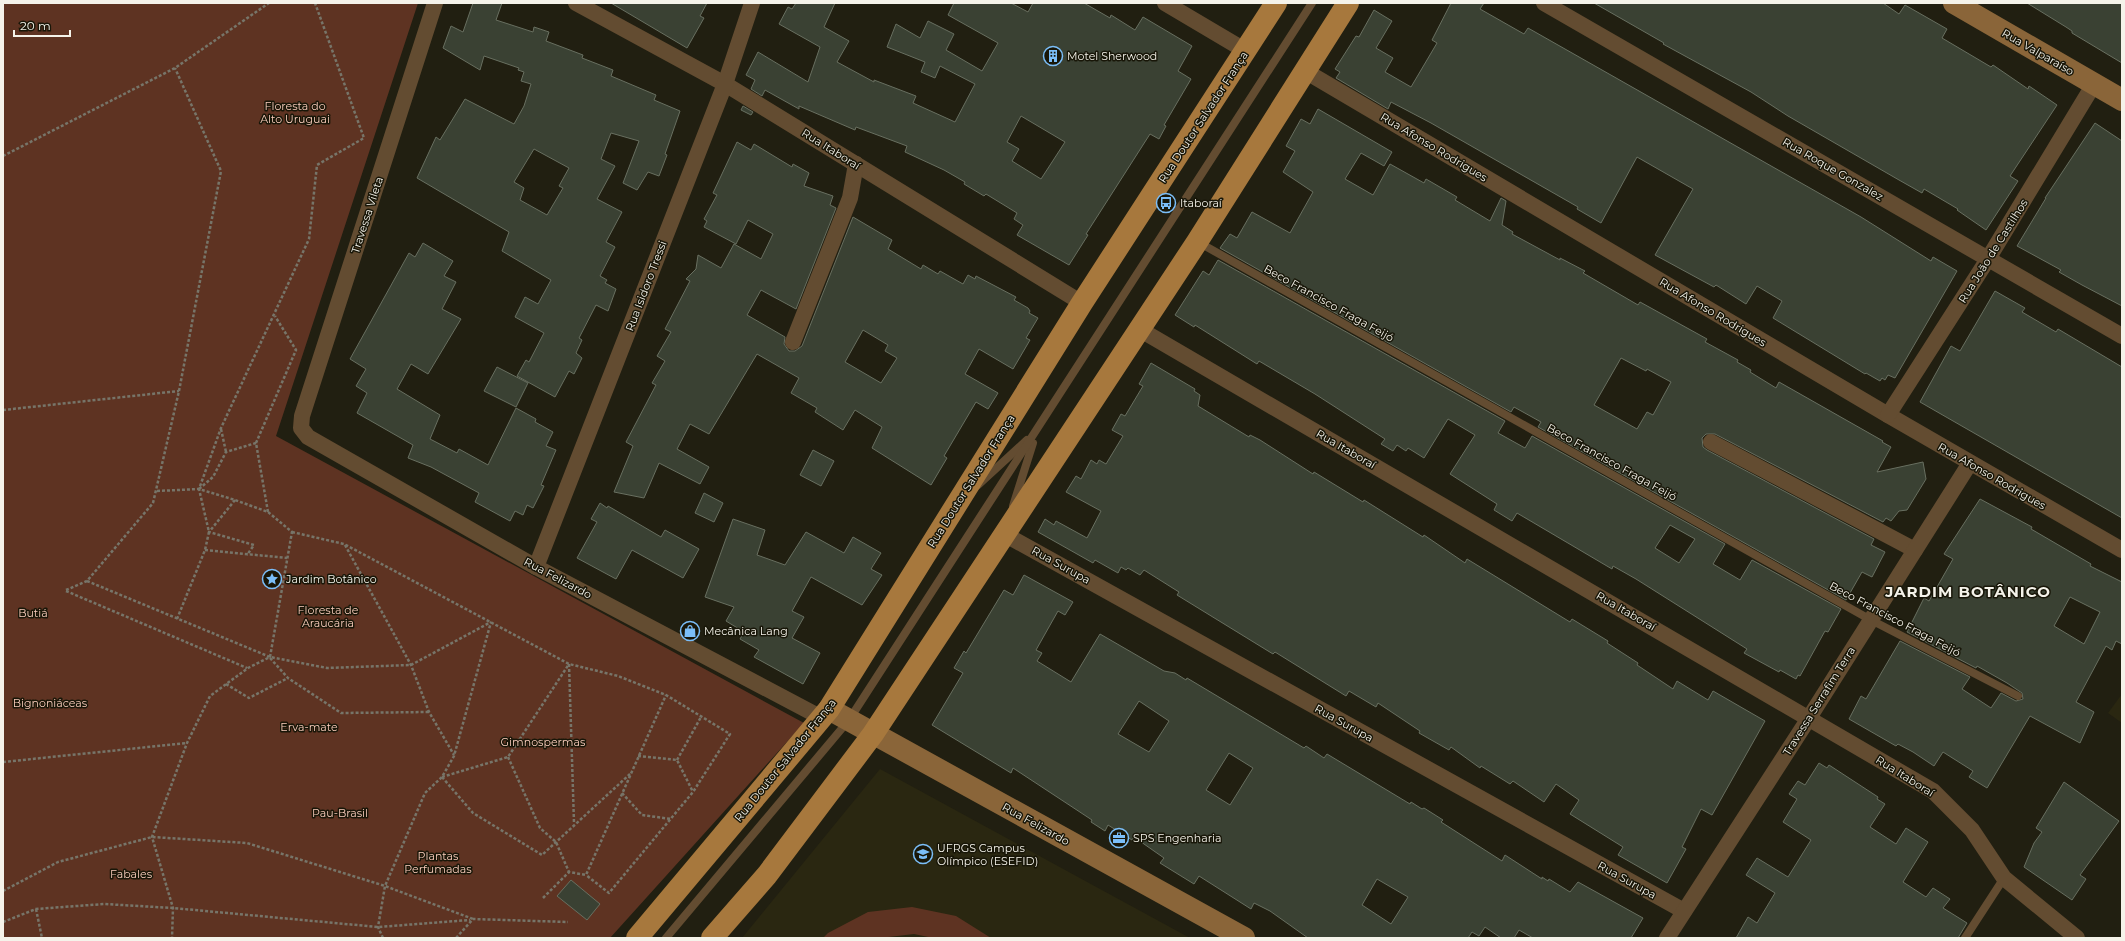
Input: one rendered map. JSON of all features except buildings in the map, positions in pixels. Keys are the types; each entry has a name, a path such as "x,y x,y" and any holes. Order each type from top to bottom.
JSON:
{"main road":[{"name":"Rua Doutor Salvador França","path":"637,938 826,713 1082,304 1276,3"},
{"path":"712,938 766,875 873,734 1197,242 1348,3"},
{"name":"Rua Valparaíso","path":"1954,3 2122,100"},
{"name":"Rua Felizardo","path":"826,713 849,720 1244,938"}],"street":[{"name":"Travessa Vileta","path":"301,428 302,416 435,3"},
{"name":"Rua Itaboraí","path":"576,3 725,84 1082,304"},
{"name":"Rua Isidoro Tressi","path":"536,567 725,84 752,3"},
{"path":"1165,3 1246,51"},
{"name":"Rua Roque Gonzalez","path":"1544,3 2122,336"},
{"name":"Rua Afonso Rodrigues","path":"1305,71 1888,415 2122,550"},
{"name":"Rua João de Castilhos","path":"1888,415 1988,259 2094,84"},
{"path":"793,342 850,198 856,164"},
{"name":"Rua Itaboraí","path":"1139,329 1932,791 1972,830 2004,878 2077,938"},
{"name":"Rua Felizardo","path":"301,428 308,437 536,567 826,713"},
{"path":"1711,442 1915,550"},
{"name":"Travessa Serrafim Terra","path":"1667,938 1809,718 1970,463"},
{"name":"Rua Surupa","path":"1004,534 1684,911"}],"lane":[{"path":"666,938 849,720 1037,432 1312,3"},
{"name":"Beco Francisco Fraga Feijó","path":"1197,242 1871,620 2018,696"},
{"path":"958,504 1037,432"},
{"path":"1004,534 1037,432"},
{"path":"1965,938 2004,878"}],"path":[{"path":"3,156 175,68 269,3"},
{"path":"177,619 205,550 209,532 199,489 221,428 310,239 317,165 364,138 315,3"},
{"path":"175,68 221,171 179,391 153,503 87,581 66,590 248,668"},
{"path":"268,512 256,443 296,350 275,316"},
{"path":"3,410 179,391"},
{"path":"199,489 213,477 226,452 221,428"},
{"path":"226,452 256,443"},
{"path":"157,491 199,489 268,512 292,532 344,544 569,664 618,676 666,695 730,734 694,792 609,893 586,875 569,872"},
{"path":"209,532 235,500"},
{"path":"209,532 254,545 247,555"},
{"path":"270,657 292,532"},
{"path":"344,544 411,665 429,712 454,756"},
{"path":"205,550 287,558"},
{"path":"87,581 270,657 326,668 411,665 492,622"},
{"path":"383,938 378,927 385,886 425,793 442,777 454,756 492,622"},
{"path":"172,938 173,908 152,836 187,743 210,696 248,668 270,657"},
{"path":"270,657 288,678 341,713 429,712"},
{"path":"442,777 508,757 569,664"},
{"path":"569,664 574,824"},
{"path":"226,684 249,698 288,678"},
{"path":"586,875 666,695"},
{"path":"677,760 701,717"},
{"path":"3,762 187,743"},
{"path":"638,756 677,760"},
{"path":"508,757 540,828 556,842 569,872"},
{"path":"677,760 694,792"},
{"path":"442,777 473,813 542,855 574,824 631,774"},
{"path":"622,793 642,815 671,820"},
{"path":"3,891 58,862 152,836 247,843 385,886 473,920"},
{"path":"543,898 569,872"},
{"path":"3,922 36,909 104,904 173,908 378,927 473,920 568,922"},
{"path":"36,909 42,938"},
{"path":"456,938 473,920"}],"shaded area":[{"path":"2122,694 2122,723 2108,713"},
{"name":"UFRGS Campus Olímpico (ESEFID)","path":"880,769 1190,938 742,938"}],"green space":[{"name":"Jardim Botânico","path":"3,3 418,3 276,436 804,723 610,938 3,938"},
{"path":"912,907 956,916 991,938 933,938 914,934 880,938 823,938 828,933 868,912"}],"place":[{"name":"Motel Sherwood","path":"1053,56"},
{"name":"Itaboraí","path":"1166,203"},
{"name":"Jardim Botânico","path":"272,579"},
{"name":"Mecânica Lang","path":"690,631"},
{"name":"SPS Engenharia","path":"1119,838"},
{"name":"UFRGS Campus Olímpico (ESEFID)","path":"923,854"}],"district":[{"name":"JARDIM BOTÂNICO","path":"1968,591"}],"park label":[{"name":"Floresta do Alto Uruguai","path":"295,112"},
{"name":"Butiá","path":"33,613"},
{"name":"Floresta de Araucária","path":"328,616"},
{"name":"Bignoniáceas","path":"50,703"},
{"name":"Erva-mate","path":"309,727"},
{"name":"Gimnospermas","path":"543,742"},
{"name":"Pau-Brasil","path":"340,813"},
{"name":"Plantas Perfumadas","path":"438,862"},
{"name":"Fabales","path":"131,874"}]}
